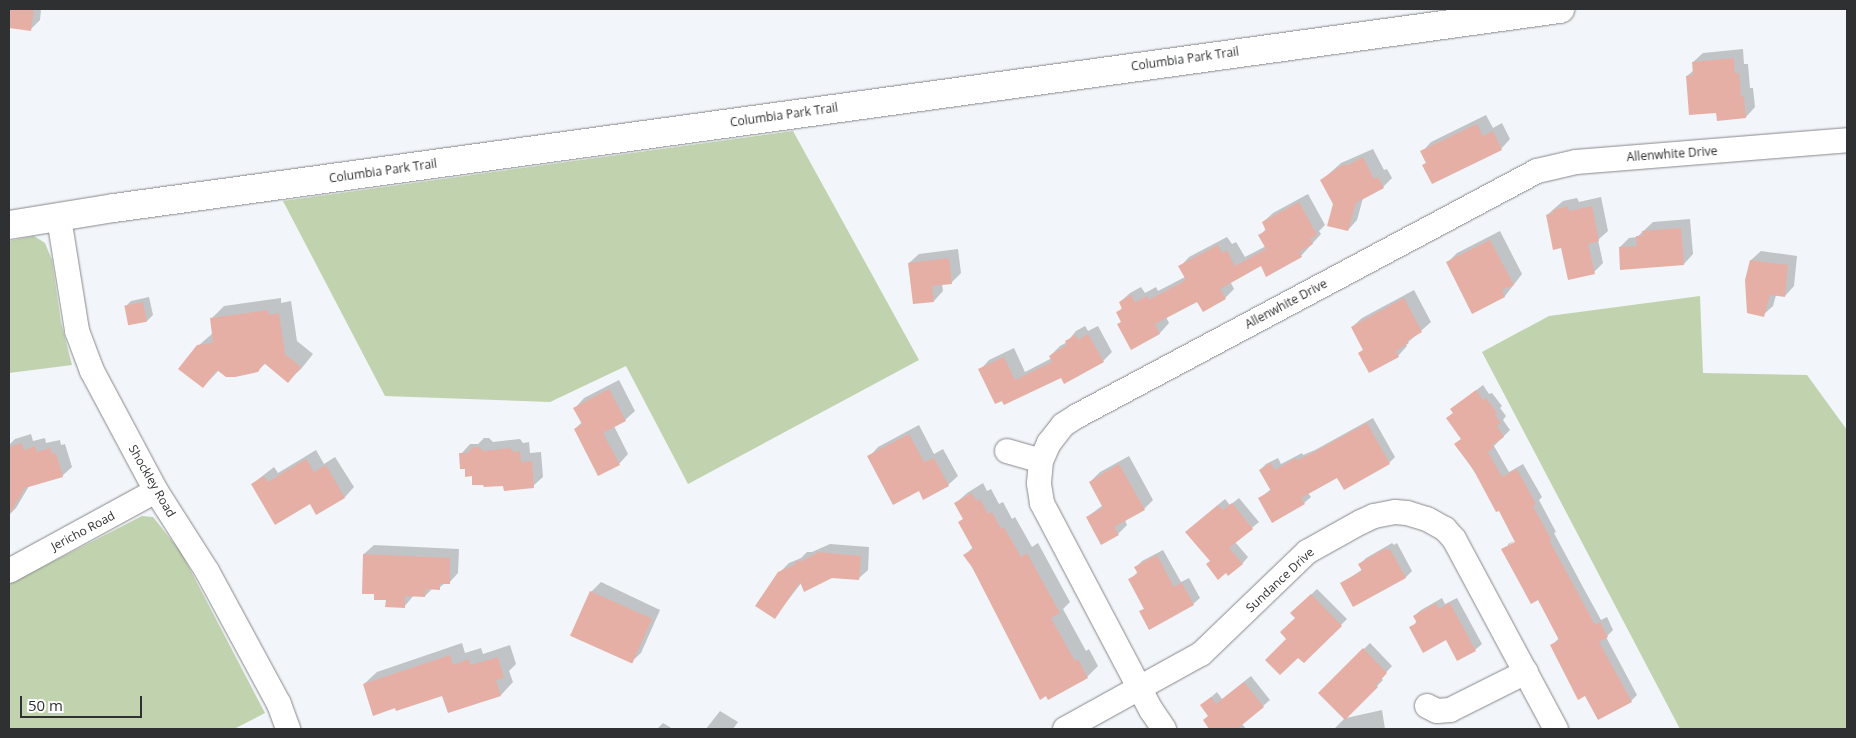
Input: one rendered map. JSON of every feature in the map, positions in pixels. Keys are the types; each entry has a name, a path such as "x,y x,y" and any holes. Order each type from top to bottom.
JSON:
{"main road":[{"name":"Columbia Park Trail","path":"9,225 874,102 1560,9"}],"street":[{"name":"Allenwhite Drive","path":"1164,729 1048,517 1040,493 1039,472 1041,460 1055,434 1077,416 1537,171 1576,162 1847,140"},
{"name":"Shockley Road","path":"58,218 72,308 83,352 105,398 156,492 207,571 279,704 288,729"},
{"path":"1007,451 1041,460"},
{"name":"Jericho Road","path":"9,571 156,492"},
{"name":"Sundance Drive","path":"1064,729 1205,651 1307,552 1374,516 1420,508 1454,539 1556,729"},
{"path":"1427,706 1436,711 1450,710 1526,672"}],"green space":[{"path":"793,131 919,360 688,484 626,366 550,402 385,396 283,201"},
{"path":"34,236 45,243 52,260 61,322 72,365 9,373 9,241"},
{"path":"1700,296 1703,373 1807,375 1847,430 1847,729 1680,729 1482,352 1549,316"},
{"path":"142,516 153,517 181,552 265,713 234,729 9,729 9,584"}],"building":[{"path":"9,9 34,9 31,31 9,28"},
{"path":"1734,58 1735,73 1739,73 1741,97 1744,96 1746,118 1717,121 1716,113 1689,115 1686,76 1693,75 1692,62"},
{"path":"1477,124 1483,136 1493,131 1502,150 1432,184 1422,165 1426,163 1420,151"},
{"path":"1363,157 1374,179 1378,177 1384,188 1356,203 1348,231 1327,226 1333,204 1320,180 1344,164 1348,165"},
{"path":"1299,202 1317,235 1310,239 1313,244 1299,252 1302,257 1266,277 1261,266 1220,289 1226,299 1203,312 1197,302 1155,324 1160,334 1131,350 1117,324 1121,322 1116,312 1122,309 1119,302 1131,295 1135,302 1147,296 1149,300 1186,280 1178,266 1218,245 1222,253 1227,250 1235,266 1266,249 1258,235 1266,231 1262,222"},
{"path":"1568,206 1569,211 1592,206 1599,241 1588,244 1595,274 1568,280 1561,248 1553,250 1546,215 1553,213 1553,210"},
{"path":"1681,228 1684,265 1620,270 1619,247 1637,246 1636,236 1643,236 1642,231"},
{"path":"1490,240 1514,285 1502,290 1505,297 1472,314 1446,262"},
{"path":"949,258 952,284 932,286 934,302 913,304 908,263"},
{"path":"1750,260 1788,265 1785,297 1770,295 1764,317 1747,313 1745,280"},
{"path":"1404,298 1422,332 1407,341 1409,343 1396,351 1399,357 1369,373 1358,353 1363,350 1351,327"},
{"path":"143,302 147,322 128,325 124,306"},
{"path":"268,310 269,315 279,313 285,354 301,367 288,383 264,363 258,372 235,377 226,377 217,370 203,388 178,369 197,345 213,343 210,318"},
{"path":"1088,334 1104,362 1064,384 1061,378 1004,405 1002,401 995,404 978,369 1004,357 1015,380 1052,362 1049,356 1067,345 1065,341 1076,335 1078,340"},
{"path":"609,389 626,421 603,433 620,465 598,476 574,429 582,424 573,408"},
{"path":"1476,390 1483,400 1486,398 1497,413 1495,415 1501,423 1497,426 1504,437 1492,445 1494,447 1488,452 1502,477 1517,469 1536,504 1533,506 1551,539 1549,540 1595,625 1600,622 1608,637 1599,642 1632,702 1598,720 1585,696 1578,700 1550,645 1559,640 1538,600 1531,604 1501,549 1515,542 1499,511 1496,512 1473,469 1454,444 1461,439 1446,418 1453,413 1450,409"},
{"path":"1367,423 1390,464 1344,490 1337,478 1301,498 1305,504 1272,523 1258,498 1271,491 1259,470 1271,463 1275,470 1296,458 1297,460 1307,456"},
{"path":"909,434 924,462 934,458 949,486 923,500 919,491 893,505 867,456"},
{"path":"22,443 24,450 35,446 37,452 50,448 52,454 56,453 63,477 25,488 9,515 9,447"},
{"path":"473,447 479,447 483,451 510,448 514,452 520,451 521,462 532,461 534,488 504,491 503,486 484,487 483,485 472,485 472,476 465,477 465,469 460,469 459,453 468,453"},
{"path":"306,459 314,472 326,465 345,498 316,515 310,504 275,525 251,484 264,476 268,482"},
{"path":"1119,464 1145,510 1114,527 1119,535 1101,545 1086,517 1103,508 1089,482"},
{"path":"972,493 976,501 980,499 988,514 992,512 1001,529 1004,527 1021,557 1027,553 1060,613 1051,618 1075,661 1078,659 1088,678 1048,700 1046,696 1040,700 972,567 963,555 973,549 958,522 963,519 954,503"},
{"path":"1232,503 1253,529 1229,548 1243,564 1228,576 1226,573 1218,580 1206,564 1210,561 1185,532 1218,505 1223,510"},
{"path":"1386,548 1387,550 1390,549 1406,578 1353,607 1340,583 1362,571 1358,564"},
{"path":"819,552 861,556 859,580 832,578 804,592 800,582 775,619 755,606 778,572 794,565 797,561 802,561"},
{"path":"363,554 450,558 450,584 440,584 440,590 426,589 425,597 405,596 405,608 385,607 386,600 374,600 374,594 362,594"},
{"path":"1157,555 1174,587 1182,583 1194,605 1149,630 1139,611 1144,609 1128,579 1138,574 1134,567"},
{"path":"590,591 652,619 632,663 570,636"},
{"path":"1311,594 1342,626 1304,663 1298,658 1280,675 1265,660 1286,639 1280,632 1295,618 1290,613"},
{"path":"1436,603 1439,609 1450,603 1476,651 1457,661 1446,640 1423,653 1409,627 1417,623 1413,616"},
{"path":"1363,648 1387,673 1376,685 1378,687 1345,720 1318,693"},
{"path":"450,655 453,665 469,659 470,665 498,657 504,678 496,680 501,696 448,713 442,696 396,711 395,708 373,716 363,684"},
{"path":"1244,682 1264,707 1237,729 1209,729 1203,720 1208,716 1200,705 1211,697 1216,704"}]}
